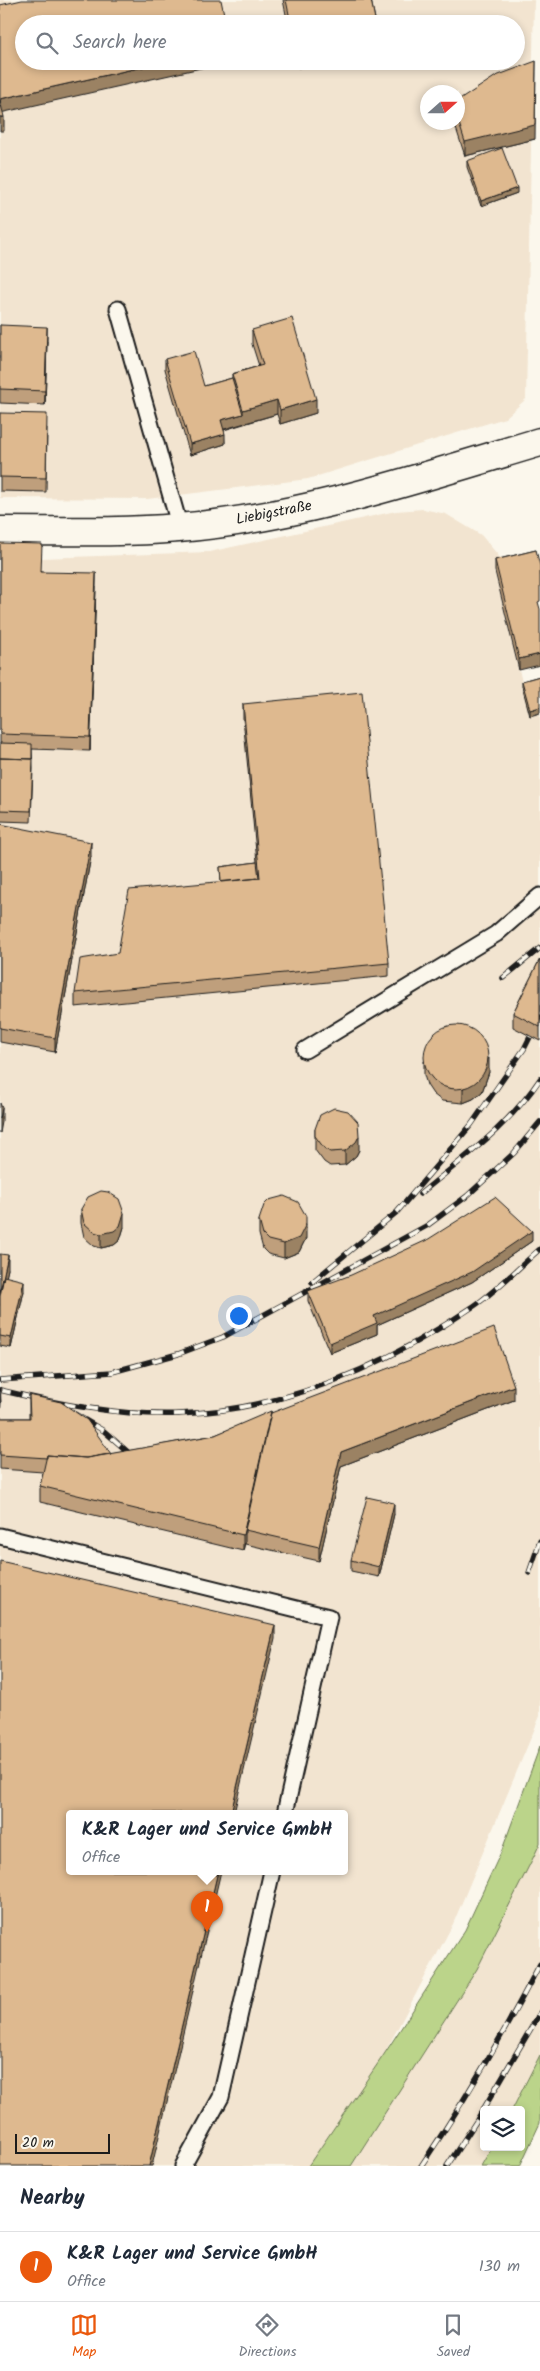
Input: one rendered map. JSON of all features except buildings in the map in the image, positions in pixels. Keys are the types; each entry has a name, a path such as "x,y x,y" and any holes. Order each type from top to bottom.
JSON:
{"street":[{"name":"Liebigstraße","path":"0,530 130,531 180,528 298,510 540,442"}],"lane":[{"path":"118,309 180,528"},
{"path":"305,1050 496,934 540,896"},
{"path":"0,1536 329,1617 285,1810"},
{"path":"183,2166 221,2097 271,1875"}],"shaded area":[{"path":"0,0 534,0 526,399 505,418 308,479 147,499 0,498"},
{"path":"423,509 446,514 481,535 509,568 495,571 530,715 540,713 540,1716 453,1924 383,2056 308,2166 0,2166 0,557 42,558 209,552 396,511"},
{"path":"540,1843 540,2055 514,2106 480,2106 480,2151 490,2151 487,2158 481,2166 351,2166 477,1969"}],"green space":[{"path":"540,1746 540,1843 477,1969 351,2166 308,2166 383,2056 465,1930 502,1850"},
{"path":"540,2055 540,2123 520,2166 481,2166 490,2151 525,2151 525,2106 514,2106"}],"railway":[{"path":"503,978 540,948"},
{"path":"312,1282 397,1212 471,1125 524,1049 540,1017"},
{"path":"420,1194 499,1127 528,1096 540,1079"},
{"path":"0,1380 112,1372 178,1354 223,1337 428,1225 467,1196 514,1153 540,1122"},
{"path":"0,1390 89,1408 134,1413 179,1414 219,1411 258,1404 334,1381 406,1347 483,1300 540,1249"},
{"path":"75,1414 104,1431 128,1452"},
{"path":"529,1573 540,1541"},
{"path":"421,2166 483,2067 540,1964"},
{"path":"447,2166 477,2120 540,2013"}],"place":[{"name":"K&R Lager und Service GmbH","path":"207,1932"}]}
